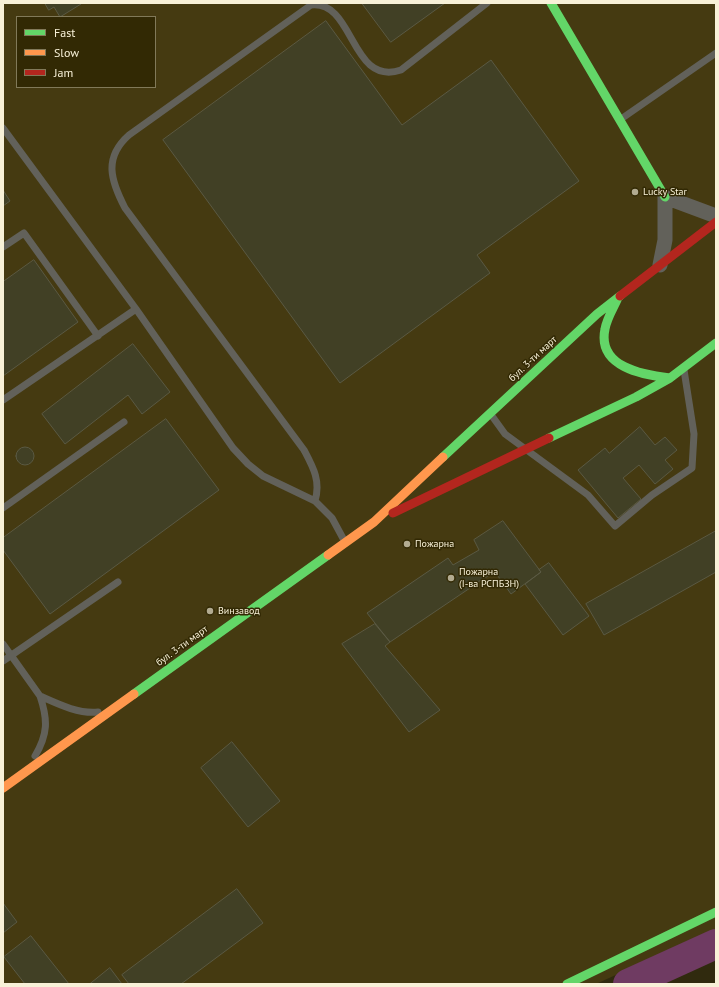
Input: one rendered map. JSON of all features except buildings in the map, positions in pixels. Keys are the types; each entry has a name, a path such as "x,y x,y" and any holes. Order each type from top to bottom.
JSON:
{"main road":[{"path":"550,3 621,119 666,197"},
{"name":"бул. 3-ти март","path":"3,788 374,522 619,296 716,222"},
{"path":"619,296 604,334 606,348 619,364 631,372 646,376 670,378"},
{"name":"бул. 3-ти март","path":"374,522 636,397 670,378 715,345"},
{"path":"567,984 716,912"}],"street":[{"path":"660,265 665,240 666,197 716,216"}],"lane":[{"path":"315,501 317,493 317,478 304,450 125,208 115,186 112,159 120,143 128,135 311,5 318,4 331,8 369,64 379,72 386,73 401,70 478,6 487,3"},
{"path":"621,119 716,53"},
{"path":"3,128 136,310 234,448 248,464 263,476 315,501 332,518 345,543"},
{"path":"3,247 24,233 98,336"},
{"path":"3,400 136,310"},
{"path":"490,414 505,434 528,449 588,494 615,526 652,495 692,468 694,434 684,367"},
{"path":"3,508 124,422"},
{"path":"3,661 118,582"},
{"path":"3,644 40,696 46,713 46,730 42,744 27,771"},
{"path":"40,696 59,705 88,713 112,710"}],"shaded area":[{"path":"3,3 716,3 716,929 596,984 3,984"}],"waterway":[{"path":"628,984 716,944"}],"traffic: fast":[{"path":"551,3 665,197"},
{"path":"443,457 597,314 620,296"},
{"path":"617,300 605,329 604,342 608,352 624,367 659,377 670,378"},
{"path":"549,438 636,397 670,378 716,343"},
{"path":"134,694 328,555"},
{"path":"567,984 716,912"}],"traffic: slow":[{"path":"328,555 374,522 443,457"},
{"path":"3,788 134,694"}],"traffic: jam":[{"path":"620,296 716,222"},
{"path":"393,513 549,438"}],"place":[{"name":"Lucky Star","path":"635,192"},
{"name":"Пожарна","path":"407,544"},
{"name":"Пожарна (I-ва РСПБЗН)","path":"451,578"},
{"name":"Винзавод","path":"210,611"}]}
